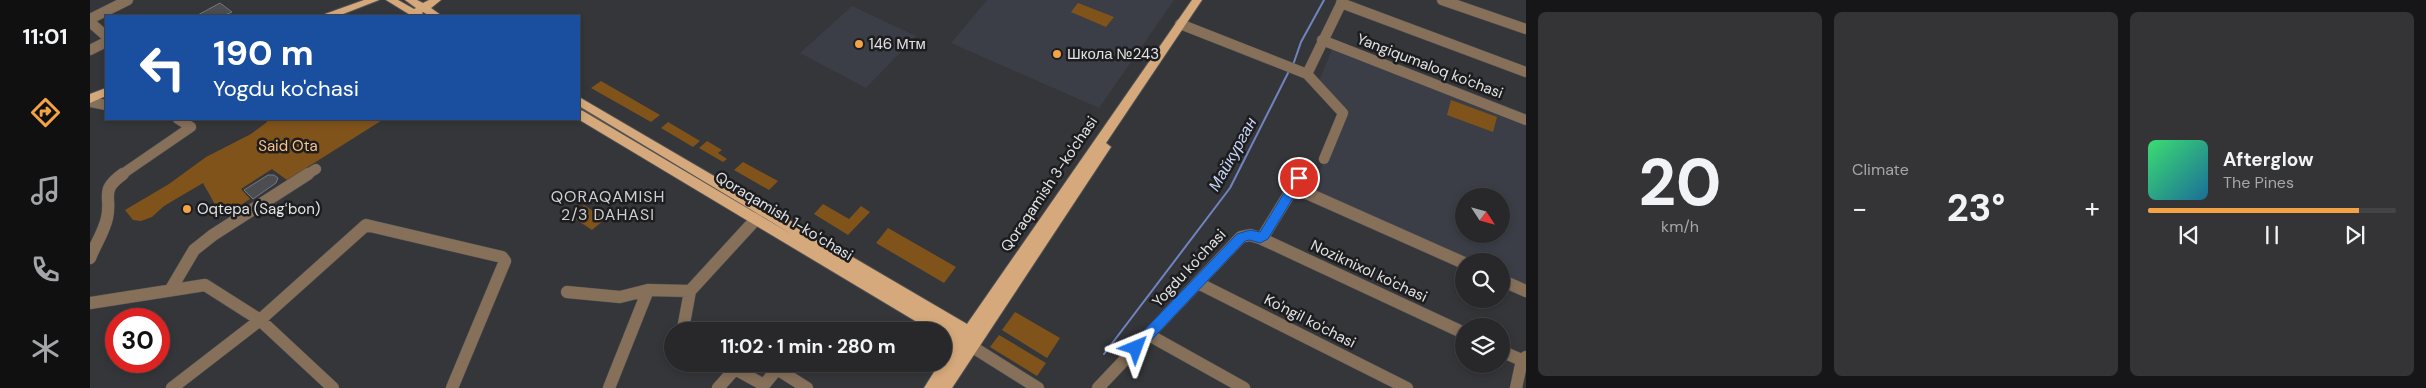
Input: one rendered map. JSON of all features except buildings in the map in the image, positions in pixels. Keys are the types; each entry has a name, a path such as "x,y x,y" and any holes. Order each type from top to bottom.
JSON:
{"main road":[{"path":"332,15 374,0"},
{"path":"391,0 416,7 434,15"},
{"path":"416,7 436,0"},
{"name":"Qoraqamish 3-ko'chasi","path":"1183,25 1196,0"},
{"name":"Qoraqamish 3-ko'chasi","path":"931,388 967,340 1183,25 1205,0"},
{"path":"90,101 105,93"},
{"name":"Qoraqamish 1-koʻchasi","path":"580,102 967,340"},
{"name":"Qoraqamish 1-koʻchasi","path":"580,115 967,340"},
{"name":"Qoraqamish 3-ko'chasi","path":"944,388 967,340"}],"street":[{"path":"105,35 90,20 128,0"},
{"path":"1442,0 1526,29"},
{"path":"1307,74 1342,2 1526,72"},
{"path":"1183,25 1307,74 1343,113 1324,159"},
{"name":"Yangiqumaloq ko'chasi","path":"1322,40 1526,120"},
{"path":"90,50 105,42"},
{"path":"90,101 105,105"},
{"path":"90,258 107,218 107,190 115,180 191,127 180,120"},
{"path":"171,289 182,266 194,250 213,235 316,169"},
{"path":"1260,238 1296,183 1455,260"},
{"path":"684,322 690,291 757,218"},
{"path":"172,388 260,320 363,225 502,257 505,261 452,388"},
{"name":"Yogdu ko'chasi","path":"1098,388 1241,237 1250,235 1260,238"},
{"name":"Noziknixol ko'chasi","path":"1260,238 1455,329"},
{"name":"Ko'ngil ko'chasi","path":"1198,283 1407,388"},
{"path":"1510,284 1526,291"},
{"path":"90,303 121,300 171,289 205,285 260,320 333,388"},
{"path":"566,292 620,297 648,290 690,291"},
{"path":"609,388 648,290"},
{"path":"1148,335 1244,388"},
{"path":"967,340 1038,388"},
{"path":"1510,354 1525,360 1516,388"},
{"path":"718,388 727,372"},
{"path":"741,372 764,385 775,372"},
{"path":"782,372 807,388"}],"shaded area":[{"name":"Школа №243","path":"987,0 1174,0 1099,108 951,43"},
{"name":"146 Мтм","path":"852,6 916,36 866,88 800,53"},
{"path":"1333,47 1526,123 1526,284 1510,277 1510,253 1457,253 1311,190 1348,111 1326,92 1319,81"}],"green space":[{"path":"1078,3 1114,17 1106,27 1071,12"},
{"path":"601,81 660,115 651,122 591,88"},
{"path":"1451,100 1497,117 1493,132 1447,115"},
{"path":"580,106 943,322 938,322 580,109"},
{"name":"Said Ota","path":"266,120 382,120 287,180 272,169 241,189 250,199 222,217 203,183 164,206 152,217 141,221 133,220 125,210 169,184 206,157 251,134 267,122"},
{"path":"668,122 700,141 693,147 661,128"},
{"path":"707,141 722,150 718,153 727,159 723,162 699,148"},
{"path":"743,162 778,181 769,190 734,170"},
{"path":"823,204 849,219 861,206 870,212 848,235 814,214"},
{"path":"584,205 605,219 592,230 571,216"},
{"path":"888,228 956,267 944,283 876,243"},
{"path":"1015,312 1060,338 1047,358 1002,330"},
{"path":"999,335 1046,363 1037,376 990,347"}],"waterway":[{"name":"Майкурган","path":"1293,65 1301,42 1324,0"},
{"name":"Майкурган","path":"1104,354 1230,188 1289,71"}],"place":[{"name":"146 Мтм","path":"859,44"},
{"name":"Школа №243","path":"1057,54"},
{"name":"Oqtepa (Sagʻbon)","path":"187,209"}],"district":[{"name":"QORAQAMISH 2/3 DAHASI","path":"608,205"}],"route":[{"path":"1136,348 1241,237 1250,235 1260,238 1264,235 1299,178"}]}
